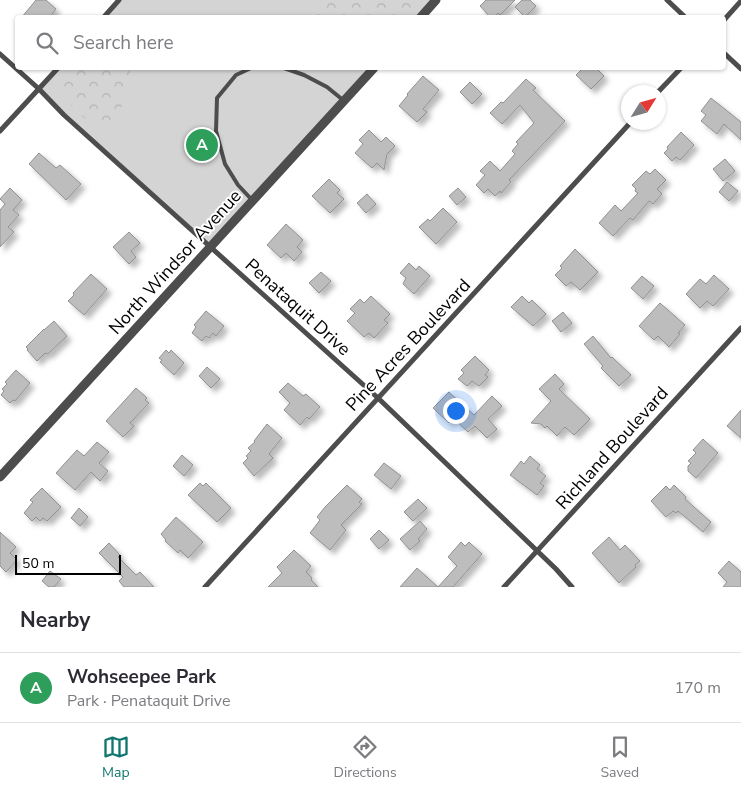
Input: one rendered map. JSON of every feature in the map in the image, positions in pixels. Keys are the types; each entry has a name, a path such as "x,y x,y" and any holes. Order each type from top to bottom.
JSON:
{"street":[{"path":"107,15 120,0"},
{"path":"423,15 436,0"},
{"path":"667,0 683,15"},
{"path":"726,18 741,1"},
{"name":"Penataquit Drive","path":"0,54 15,67"},
{"path":"726,55 741,69"},
{"name":"Penataquit Drive","path":"18,70 64,115 378,398 556,569 572,587"},
{"path":"0,131 56,70"},
{"name":"North Windsor Avenue","path":"0,477 372,70"},
{"path":"665,85 679,70"},
{"name":"Pine Acres Boulevard","path":"205,587 624,130"},
{"name":"Richland Boulevard","path":"504,587 741,328"}],"lane":[{"path":"247,70 236,75 217,98 216,132 225,164 238,185 253,201"},
{"path":"290,70 327,87 344,101"}],"green space":[{"path":"119,0 436,0 422,15 106,15"},
{"path":"314,0 418,0 404,15 312,15 320,6"},
{"path":"56,70 373,70 211,247 39,89"},
{"path":"72,70 131,70 120,114 113,122 103,126 93,126 78,112 67,101 59,84"}],"building":[{"path":"36,0 46,0 56,9 51,15 24,15"},
{"path":"486,0 515,0 500,15 498,13 496,15 488,15 480,6"},
{"path":"522,0 530,0 536,6 527,15 523,15 515,7"},
{"path":"581,70 598,70 604,76 591,89 576,75"},
{"path":"423,76 439,90 423,109 427,112 417,122 399,106"},
{"path":"526,79 536,88 533,90 565,121 509,180 511,182 501,193 500,191 495,196 488,189 484,193 476,185 485,175 480,171 490,161 500,171 515,154 512,151 518,144 516,142 534,123 520,105 502,124 490,113 501,102 503,103"},
{"path":"470,82 482,94 472,104 460,92"},
{"path":"711,98 741,122 741,140 724,124 717,134 701,121 706,115 701,111"},
{"path":"369,130 381,142 386,137 395,146 387,154 384,170 377,163 372,168 355,153 363,144 359,140"},
{"path":"681,132 694,145 680,160 676,157 672,161 664,153"},
{"path":"39,153 56,168 60,165 81,184 66,200 29,164"},
{"path":"725,159 735,171 723,181 713,169"},
{"path":"655,169 666,180 657,189 662,194 653,204 649,201 633,220 630,218 613,236 599,223 615,205 621,211 638,193 632,185 646,171 650,174"},
{"path":"329,179 340,190 337,193 344,199 330,213 312,196"},
{"path":"727,182 738,191 729,201 719,192"},
{"path":"10,188 22,200 13,210 19,215 8,227 14,232 0,247 0,210 5,204 0,199"},
{"path":"458,188 466,197 457,205 449,196"},
{"path":"367,194 376,204 366,213 357,203"},
{"path":"443,208 457,222 436,244 419,227 428,219 430,221"},
{"path":"286,224 303,240 297,247 302,252 294,261 286,253 281,258 267,245"},
{"path":"129,232 140,243 131,251 136,257 129,264 113,247"},
{"path":"575,249 598,272 580,290 571,282 566,286 555,275 562,268 560,266"},
{"path":"409,263 416,270 419,266 430,276 414,294 403,284 406,278 400,273"},
{"path":"321,272 331,281 319,293 309,283"},
{"path":"91,274 107,289 84,315 68,301"},
{"path":"714,275 729,289 713,306 707,301 700,308 686,294 700,279 706,284"},
{"path":"642,276 654,286 643,299 631,288"},
{"path":"371,296 390,314 384,320 388,323 374,338 369,333 364,337 347,321 355,313 350,309 360,299 364,303"},
{"path":"522,296 529,303 532,300 546,314 533,326 511,307"},
{"path":"660,303 685,325 669,347 658,336 654,340 639,326"},
{"path":"206,311 224,326 216,336 213,333 209,338 206,336 202,341 192,333 196,327 194,325"},
{"path":"563,312 572,323 561,332 552,321"},
{"path":"54,321 67,336 48,354 45,353 37,361 26,347"},
{"path":"593,336 611,358 631,375 619,386 601,368 603,366 584,344"},
{"path":"166,350 169,353 171,350 184,363 174,375 160,362 162,360 159,358"},
{"path":"475,356 489,370 485,375 488,377 479,386 472,381 467,386 458,379 464,373 461,370"},
{"path":"207,367 220,379 211,388 199,376"},
{"path":"16,370 30,383 15,401 13,400 10,403 1,395 4,391 2,389 7,384 5,382"},
{"path":"555,374 564,384 559,389 590,419 574,435 565,427 557,436 547,426 545,428 541,424 531,423 551,401 539,389"},
{"path":"288,383 303,396 306,394 320,407 309,419 307,417 300,425 284,410 290,403 279,392"},
{"path":"136,388 147,398 145,400 149,403 130,423 134,426 123,437 106,421"},
{"path":"449,392 474,415 492,396 502,406 488,419 497,429 487,438 475,426 468,432 454,419 449,423 433,408"},
{"path":"741,410 741,438 727,426"},
{"path":"267,424 282,438 269,454 273,458 254,476 243,463 251,451 248,448 255,442"},
{"path":"703,439 718,453 696,478 688,471 688,466 691,463 688,461 696,453 693,450"},
{"path":"97,442 109,452 99,463 108,471 100,481 91,472 75,490 56,473 77,450 84,456"},
{"path":"182,455 193,465 184,476 173,466"},
{"path":"530,456 540,465 537,469 546,476 540,483 544,486 537,495 510,475 521,461 524,464"},
{"path":"384,463 401,476 391,489 374,475"},
{"path":"200,483 203,486 206,483 231,508 217,522 188,495"},
{"path":"347,485 362,499 359,502 362,504 341,525 346,530 330,550 310,533 320,520 317,517"},
{"path":"674,485 686,497 685,499 711,522 703,532 678,511 676,513 673,511 666,517 651,501 666,486 670,490"},
{"path":"42,488 61,507 47,521 43,518 40,521 36,517 32,521 24,513 33,502 30,500"},
{"path":"418,499 427,508 413,521 404,512"},
{"path":"79,508 88,517 80,526 71,518"},
{"path":"176,517 203,542 188,558 180,550 178,553 165,541 161,534"},
{"path":"420,521 427,529 418,539 420,541 410,550 400,539"},
{"path":"379,530 389,540 379,549 370,539"},
{"path":"0,532 16,547 10,553 17,560 6,572 0,566"},
{"path":"609,537 620,550 625,545 640,561 619,583 592,553"},
{"path":"461,542 465,546 469,542 482,554 453,587 438,587 457,566 448,557"},
{"path":"109,543 120,555 118,557 136,575 140,572 154,587 124,587 119,581 123,577 99,553"},
{"path":"294,550 311,566 306,572 318,587 268,587 282,573 277,567"},
{"path":"729,561 741,572 741,587 723,587 727,582 718,573"},
{"path":"417,568 438,587 400,587"},
{"path":"50,571 61,579 54,587 49,587 42,581"}],"place":[{"name":"Wohseepee Park","path":"202,145"}]}
